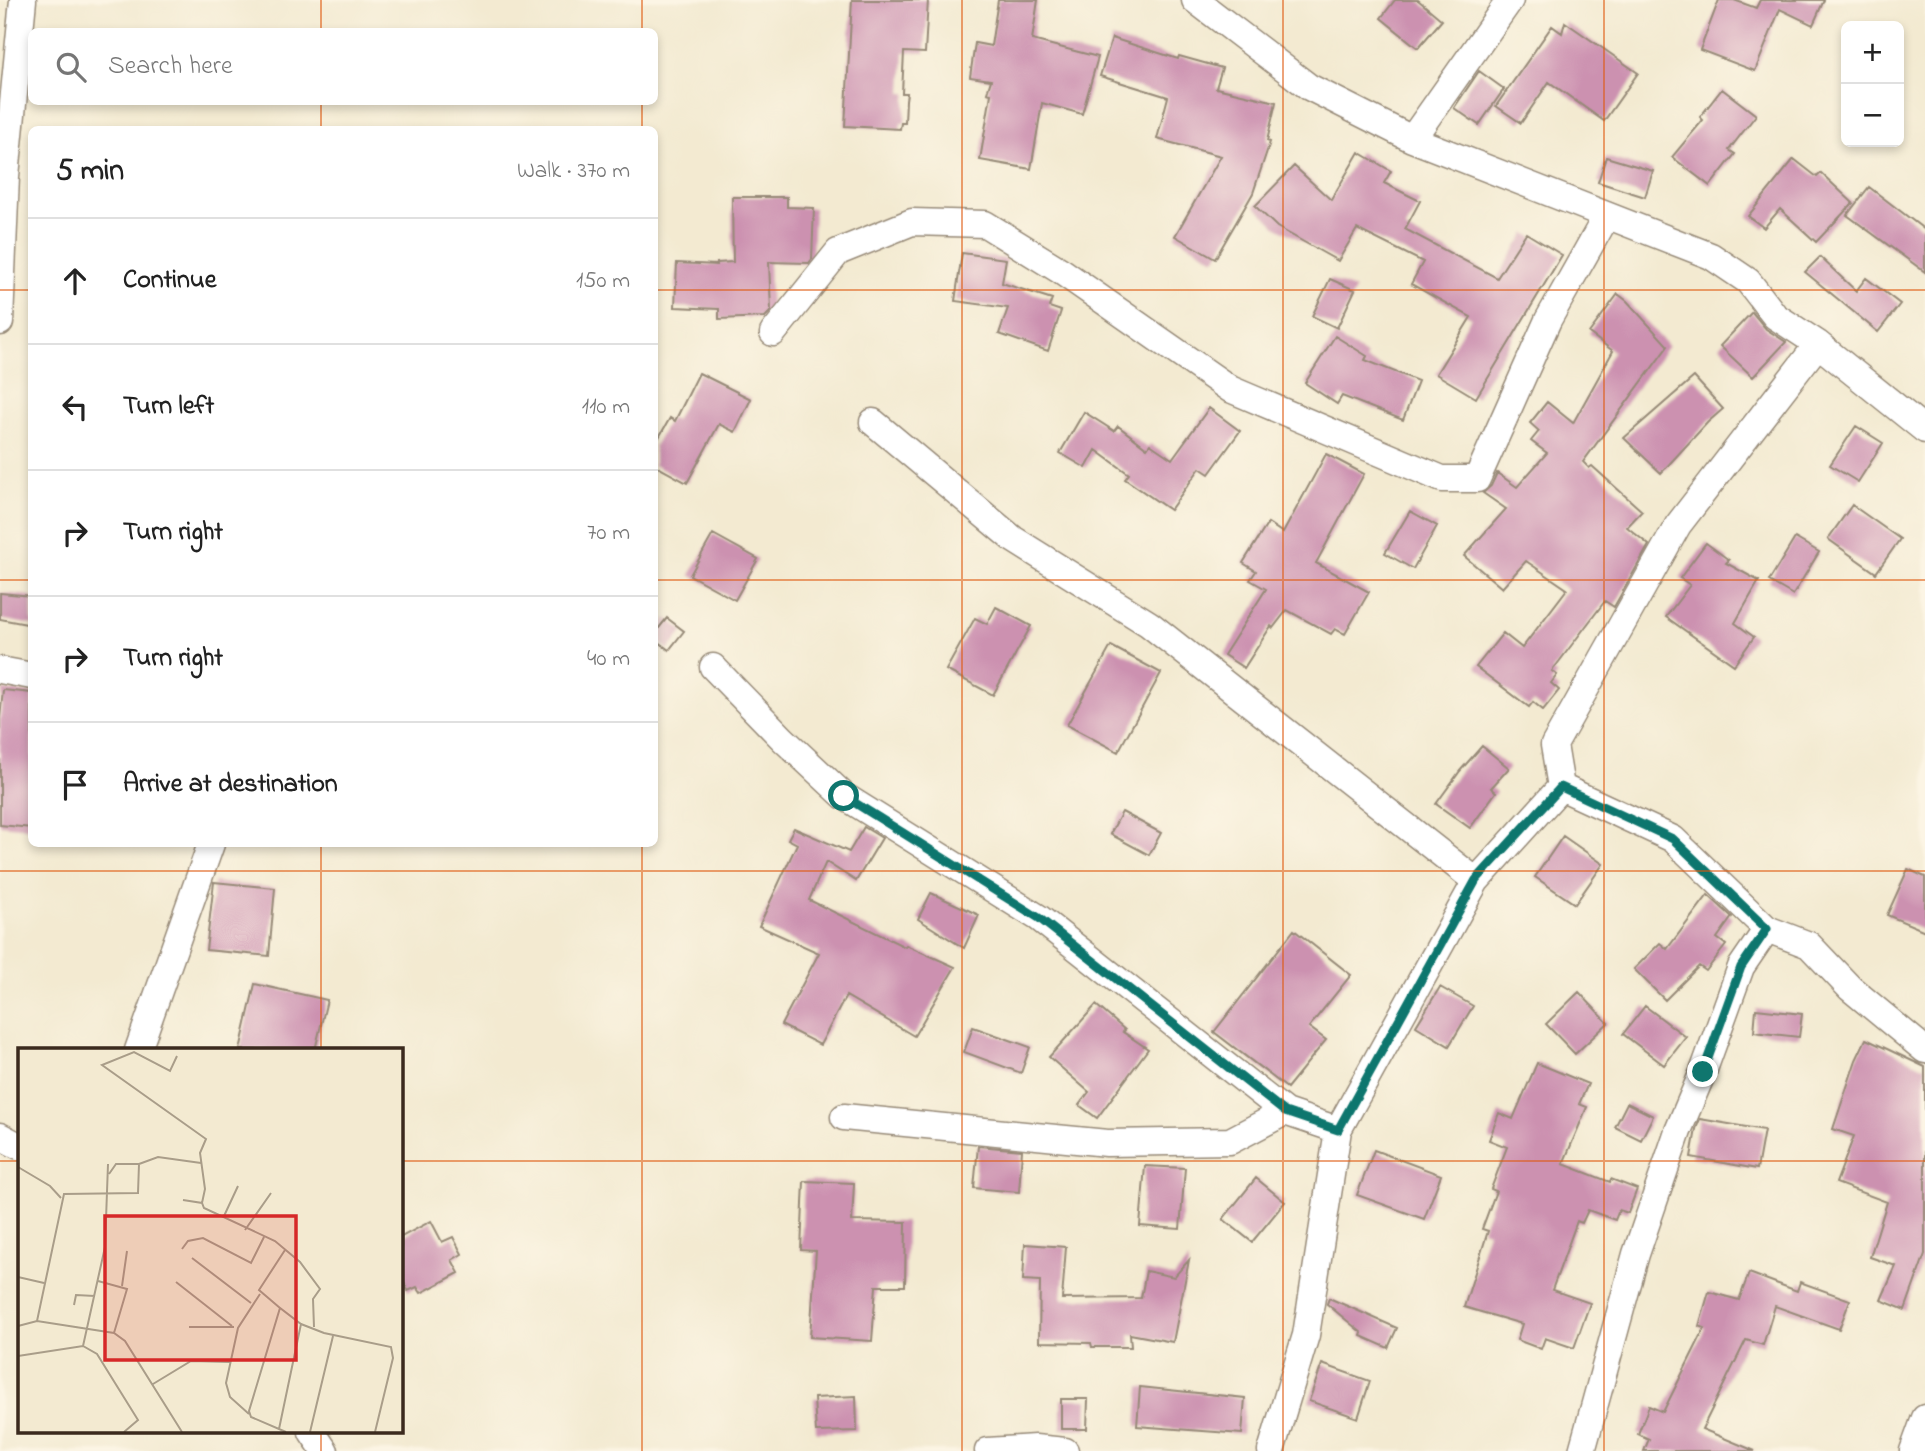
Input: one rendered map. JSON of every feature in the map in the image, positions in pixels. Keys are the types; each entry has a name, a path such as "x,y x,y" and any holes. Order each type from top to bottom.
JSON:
{"street":[{"path":"0,322 6,176 23,0"},
{"path":"1198,0 1309,86 1412,139 1711,256 1748,281 1775,316 1818,344 1925,430"},
{"path":"1412,139 1510,0"},
{"path":"773,333 838,252 912,222 985,225 1061,271 1230,389 1442,479 1477,479 1548,320 1606,217"},
{"path":"1561,787 1555,745 1678,525 1818,344"},
{"path":"873,422 1013,538 1149,624 1476,880"},
{"path":"713,667 783,739 844,796 1039,918 1285,1112 1338,1130"},
{"path":"0,670 28,675"},
{"path":"1271,1451 1306,1335 1338,1130 1476,880 1561,787"},
{"path":"1561,787 1673,839 1767,929 1808,944 1850,988 1925,1050"},
{"path":"139,1048 210,847"},
{"path":"1582,1451 1636,1254 1678,1131 1703,1072 1741,967 1767,929"},
{"path":"844,1117 1107,1143 1230,1141 1285,1112"},
{"path":"0,1136 18,1145"},
{"path":"1913,1451 1925,1418"},
{"path":"313,1434 325,1451"},
{"path":"988,1451 1035,1448 1065,1451"}],"building":[{"path":"852,0 928,0 925,53 904,52 902,93 907,93 905,123 901,123 900,129 845,126"},
{"path":"998,0 1038,0 1032,40 1098,57 1082,114 1042,103 1031,169 980,160 991,94 987,93 991,80 970,77 975,43 991,46"},
{"path":"1395,0 1418,0 1442,20 1418,48 1381,18"},
{"path":"1719,0 1734,0 1756,8 1760,0 1824,0 1813,25 1780,9 1755,71 1700,50"},
{"path":"1565,22 1638,73 1604,121 1549,82 1521,123 1496,106 1552,26 1562,33"},
{"path":"1112,38 1178,59 1179,56 1222,68 1216,88 1276,102 1267,141 1270,142 1253,193 1215,259 1175,236 1221,156 1157,139 1168,97 1100,76"},
{"path":"1479,71 1504,89 1479,125 1454,108"},
{"path":"1722,89 1756,115 1729,150 1735,154 1710,186 1672,157 1703,120 1700,117"},
{"path":"1359,152 1391,171 1384,183 1420,201 1405,229 1497,278 1526,233 1562,255 1476,398 1436,374 1471,317 1411,284 1423,262 1357,229 1338,261 1277,227 1255,206 1294,166 1331,200"},
{"path":"1606,157 1653,171 1645,197 1598,182"},
{"path":"1794,159 1817,177 1821,173 1853,203 1816,242 1780,209 1764,228 1748,216"},
{"path":"1869,187 1925,230 1925,272 1847,215"},
{"path":"732,197 787,197 787,207 814,208 812,259 809,263 769,262 771,311 765,317 719,319 719,309 675,307 677,263 717,265 733,262"},
{"path":"962,253 1006,259 1002,283 1052,299 1049,307 1061,311 1048,351 999,334 1008,308 955,301"},
{"path":"1820,257 1856,291 1866,278 1900,304 1878,332 1805,272"},
{"path":"1330,279 1355,290 1337,328 1312,316"},
{"path":"1618,294 1668,346 1583,462 1589,468 1592,466 1642,511 1627,527 1649,545 1614,607 1605,601 1552,671 1557,675 1551,683 1559,690 1543,710 1533,702 1529,707 1476,667 1503,633 1522,648 1567,589 1526,561 1502,588 1464,556 1506,509 1483,493 1491,486 1497,473 1517,487 1547,453 1531,441 1539,431 1530,423 1547,402 1573,423 1613,351 1589,333"},
{"path":"1752,312 1766,329 1786,342 1753,377 1720,346"},
{"path":"1335,336 1367,356 1365,360 1418,381 1403,420 1342,396 1337,404 1305,383"},
{"path":"699,373 751,399 735,432 719,424 687,483 658,467 658,439 670,418 675,421"},
{"path":"1694,377 1723,409 1661,473 1624,438"},
{"path":"1209,408 1240,431 1209,474 1200,468 1170,510 1125,479 1129,474 1096,450 1086,468 1060,453 1084,412 1114,431 1118,426 1147,448 1150,444 1172,459"},
{"path":"1856,426 1883,443 1858,482 1830,465"},
{"path":"1326,454 1364,474 1316,563 1369,592 1345,634 1335,629 1331,634 1287,610 1273,628 1271,626 1244,668 1224,655 1266,589 1250,580 1256,571 1243,563 1268,523 1283,533"},
{"path":"1852,505 1900,539 1876,573 1828,539"},
{"path":"1410,511 1437,526 1413,569 1385,553"},
{"path":"713,534 758,559 735,600 690,575"},
{"path":"1795,538 1819,552 1793,595 1769,581"},
{"path":"1706,543 1729,560 1726,563 1759,581 1735,623 1754,637 1734,665 1666,617 1690,585 1680,578"},
{"path":"0,593 28,596 28,624 0,619"},
{"path":"996,607 1031,626 993,695 946,670 975,618 987,624"},
{"path":"667,618 684,631 669,650 658,642 658,629"},
{"path":"1111,646 1161,673 1118,752 1067,725"},
{"path":"3,690 28,693 28,828 0,825 0,718"},
{"path":"1482,746 1509,768 1491,788 1496,792 1470,828 1436,804"},
{"path":"1122,812 1161,833 1149,855 1110,834"},
{"path":"864,827 882,838 856,881 826,862 809,900 905,947 906,945 955,967 914,1036 846,996 820,1045 781,1025 819,953 759,926 797,844 788,839 794,828 849,852"},
{"path":"1563,836 1603,864 1575,904 1535,877"},
{"path":"1908,869 1925,877 1925,931 1887,915"},
{"path":"214,882 275,888 269,956 206,950"},
{"path":"931,893 979,915 964,948 918,919"},
{"path":"1708,895 1732,917 1717,938 1726,945 1706,971 1699,966 1665,1000 1634,969 1660,943 1667,949"},
{"path":"1294,930 1351,975 1309,1027 1326,1040 1287,1088 1214,1032"},
{"path":"255,984 327,1000 315,1048 240,1048"},
{"path":"1440,987 1473,1006 1449,1046 1416,1026"},
{"path":"1579,992 1608,1023 1575,1054 1546,1024"},
{"path":"1096,1005 1125,1030 1123,1032 1148,1049 1097,1118 1079,1105 1089,1092 1049,1057"},
{"path":"1645,1006 1686,1037 1664,1065 1623,1034"},
{"path":"1756,1009 1802,1014 1799,1037 1754,1032"},
{"path":"973,1027 1030,1047 1021,1073 964,1052"},
{"path":"1866,1039 1925,1067 1925,1254 1905,1310 1881,1300 1896,1266 1870,1257 1887,1202 1836,1183 1854,1136 1833,1129 1856,1060"},
{"path":"1537,1063 1588,1084 1579,1104 1587,1107 1563,1164 1637,1189 1628,1213 1619,1210 1615,1220 1588,1210 1582,1223 1577,1221 1552,1290 1590,1303 1574,1348 1545,1338 1541,1349 1517,1340 1522,1324 1464,1307 1488,1231 1482,1229 1496,1191 1491,1189 1507,1147 1489,1140 1499,1113 1513,1119"},
{"path":"1627,1103 1653,1116 1641,1140 1615,1127"},
{"path":"1700,1119 1764,1130 1757,1169 1691,1157"},
{"path":"978,1146 1022,1150 1019,1192 974,1188"},
{"path":"1374,1150 1441,1175 1424,1219 1357,1195"},
{"path":"1145,1166 1185,1168 1180,1229 1140,1226"},
{"path":"1256,1178 1285,1202 1252,1242 1223,1219"},
{"path":"804,1181 854,1183 852,1221 906,1222 905,1286 876,1286 872,1341 810,1337 816,1251 801,1250"},
{"path":"431,1221 442,1242 453,1237 462,1254 452,1260 459,1273 421,1293 417,1287 408,1291 402,1278 402,1236"},
{"path":"1025,1244 1066,1247 1062,1299 1141,1298 1146,1271 1174,1277 1189,1260 1173,1342 1130,1334 1131,1347 1092,1347 1091,1343 1039,1342 1040,1281 1023,1280"},
{"path":"1749,1273 1797,1291 1800,1282 1850,1300 1839,1329 1775,1306 1763,1345 1746,1340 1702,1429 1755,1451 1644,1451 1649,1439 1638,1434 1649,1406 1663,1412 1705,1328 1699,1326 1709,1292 1739,1300"},
{"path":"1329,1298 1397,1328 1388,1348 1361,1336 1362,1333 1327,1304"},
{"path":"1322,1364 1370,1381 1358,1418 1309,1401"},
{"path":"1140,1387 1245,1398 1242,1434 1137,1426"},
{"path":"856,1396 857,1431 816,1432 814,1398"},
{"path":"1061,1399 1088,1399 1087,1429 1061,1429"}],"route":[{"path":"844,796 1039,918 1285,1112 1338,1130 1476,880 1561,787 1673,839 1767,929 1741,967 1703,1072"}]}
